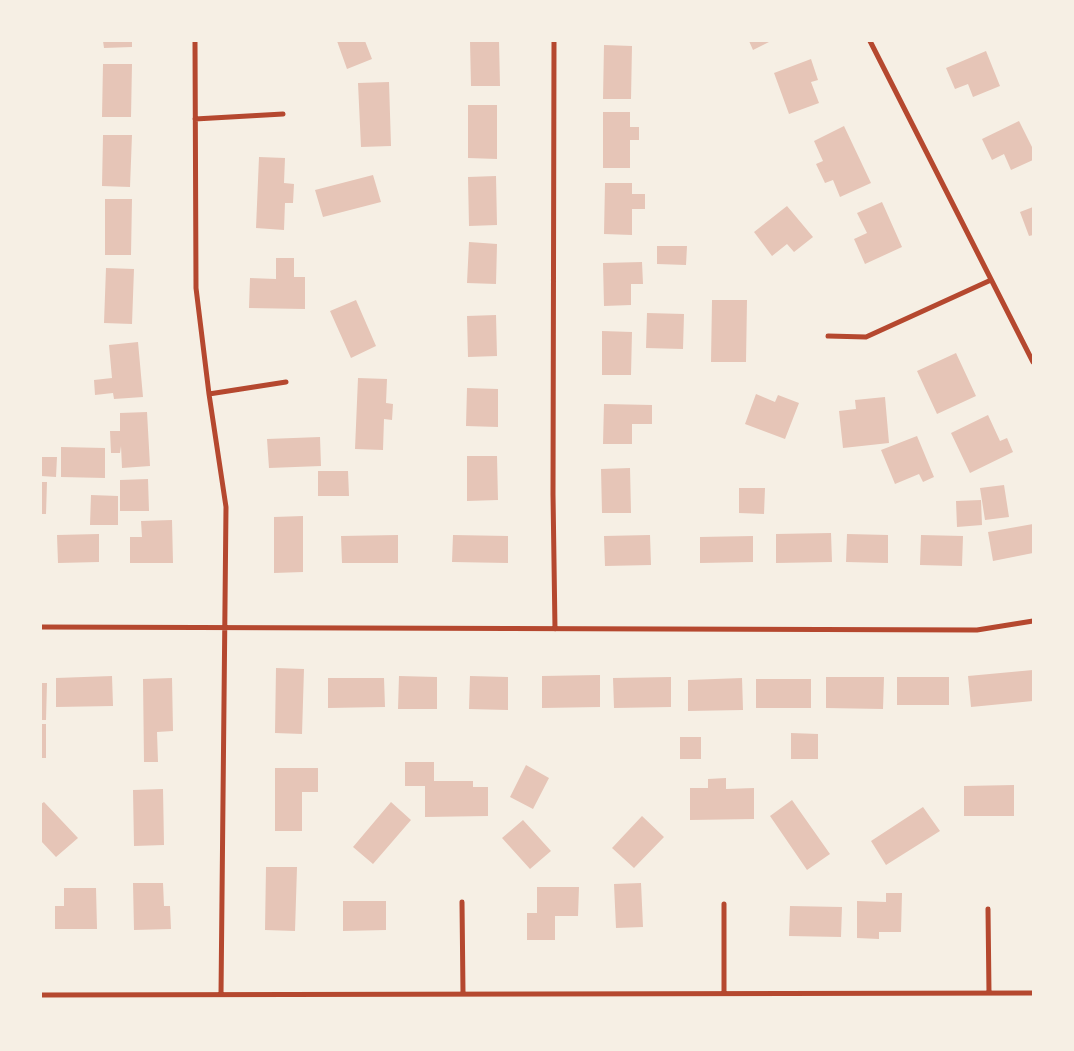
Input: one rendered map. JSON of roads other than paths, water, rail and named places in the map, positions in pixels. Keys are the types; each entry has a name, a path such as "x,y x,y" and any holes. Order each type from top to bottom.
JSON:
{"street":[{"path":"195,41 196,288 209,394 226,507 221,994"},
{"path":"554,41 553,494 555,629"},
{"path":"870,41 1033,362"},
{"path":"195,119 283,114"},
{"path":"828,336 866,337 990,280"},
{"path":"209,394 286,382"},
{"path":"41,627 977,630 1033,621"},
{"path":"462,902 464,993"},
{"path":"724,904 724,993"},
{"path":"988,910 989,993"},
{"path":"41,995 1033,992"}]}
